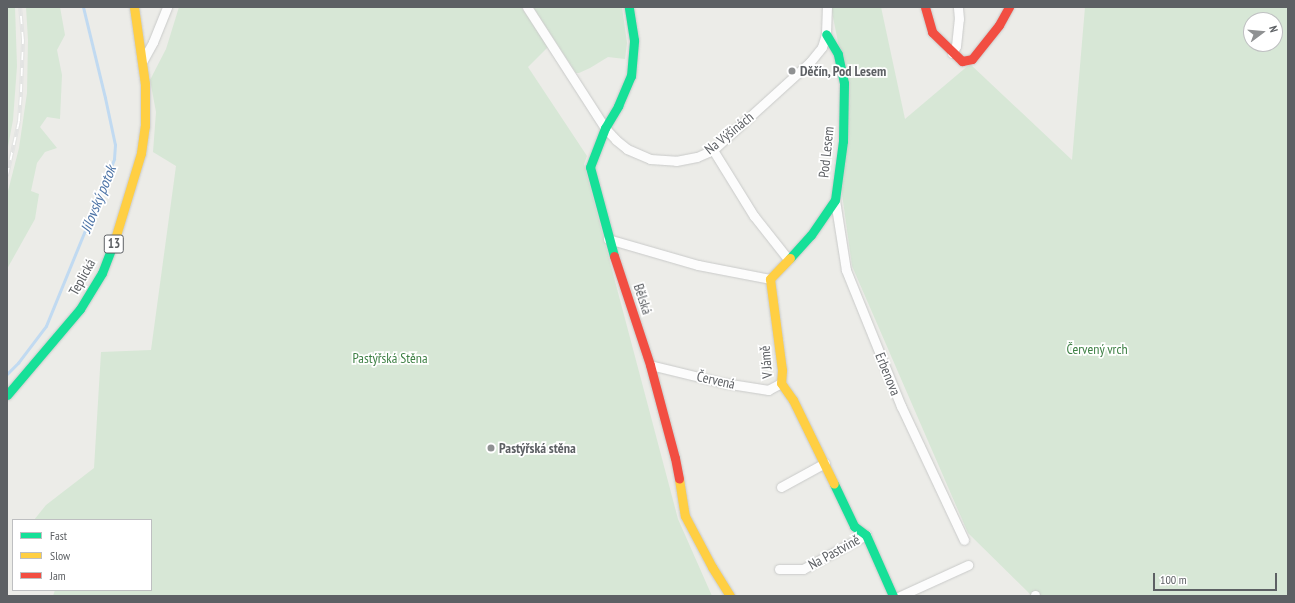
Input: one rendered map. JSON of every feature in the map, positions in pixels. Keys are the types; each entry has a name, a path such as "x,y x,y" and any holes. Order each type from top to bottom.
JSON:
{"street":[{"name":"Teplická","path":"7,395 80,309 102,274 120,226 141,153 145,126 142,62 134,7"},
{"path":"142,62 153,42 167,7"},
{"name":"Na Výšinách","path":"527,7 605,128 627,149 658,161 688,160 705,155 713,150 810,62 822,47 826,34 827,7"},
{"name":"Bělská","path":"629,7 634,40 631,76 618,106 605,128 590,167 608,239 650,365 675,458 685,516 712,567 730,596"},
{"path":"925,7 932,32 962,61 972,59 996,30 1009,7"},
{"path":"952,53 956,46 959,19 958,7"},
{"name":"Pod Lesem","path":"788,260 812,235 835,200 843,140 844,83 838,54 826,34"},
{"path":"608,239 698,265 770,279 788,260 754,216 713,150"},
{"name":"Erbenova","path":"835,200 846,270 901,406 964,540"},
{"name":"V Jámě","path":"770,279 782,370 781,384 793,400 854,526 866,535 894,596"},
{"name":"Červená","path":"650,365 724,383 768,390 781,384"},
{"path":"781,487 824,463"},
{"name":"Na Pastvině","path":"778,569 803,569 866,535"},
{"path":"900,596 968,565"}],"green space":[{"path":"7,7 15,7 17,66 13,120 7,152"},
{"path":"26,7 60,7 65,35 57,50 62,75 60,119 47,117 40,127 57,148 45,152 37,163 31,191 39,194 35,219 7,269 7,195 19,148 27,93 28,40"},
{"name":"Pastýřská Stěna","path":"179,7 521,7 548,47 528,67 587,156 584,164 678,519 712,596 53,596 55,591 152,591 152,519 35,519 46,505 94,468 101,352 151,350 176,166 153,152 156,112 150,80 166,49"},
{"path":"533,7 622,7 627,43 625,59 608,57 590,68 576,73"},
{"name":"Červený vrch","path":"831,7 881,7 905,119 970,64 1072,160 1085,7 1288,7 1288,596 1032,596 968,533 852,266 842,194 843,67"}],"waterway":[{"name":"Jílovský potok","path":"7,374 18,363 46,326 114,159 115,145 83,7"}],"railway":[{"path":"7,176 19,121 23,40 20,7"}],"traffic: fast":[{"path":"614,256 590,167 605,128 618,106 631,76 634,40 629,7"},
{"path":"790,258 811,235 835,200 843,141 844,83 838,54 826,34"},
{"path":"7,395 80,309 102,273 114,242"},
{"path":"834,484 854,526 866,535 893,596"}],"traffic: slow":[{"path":"114,242 141,153 145,126 145,84 134,7"},
{"path":"790,258 770,279 782,370 781,383 793,400 834,484"},
{"path":"679,479 685,516 712,567 730,596"}],"traffic: jam":[{"path":"925,7 932,32 962,61 972,59 999,25 1009,7"},
{"path":"614,256 650,365 675,458 679,479"}],"place":[{"name":"Děčín, Pod Lesem","path":"792,71"},
{"name":"Pastýřská stěna","path":"491,448"}]}
